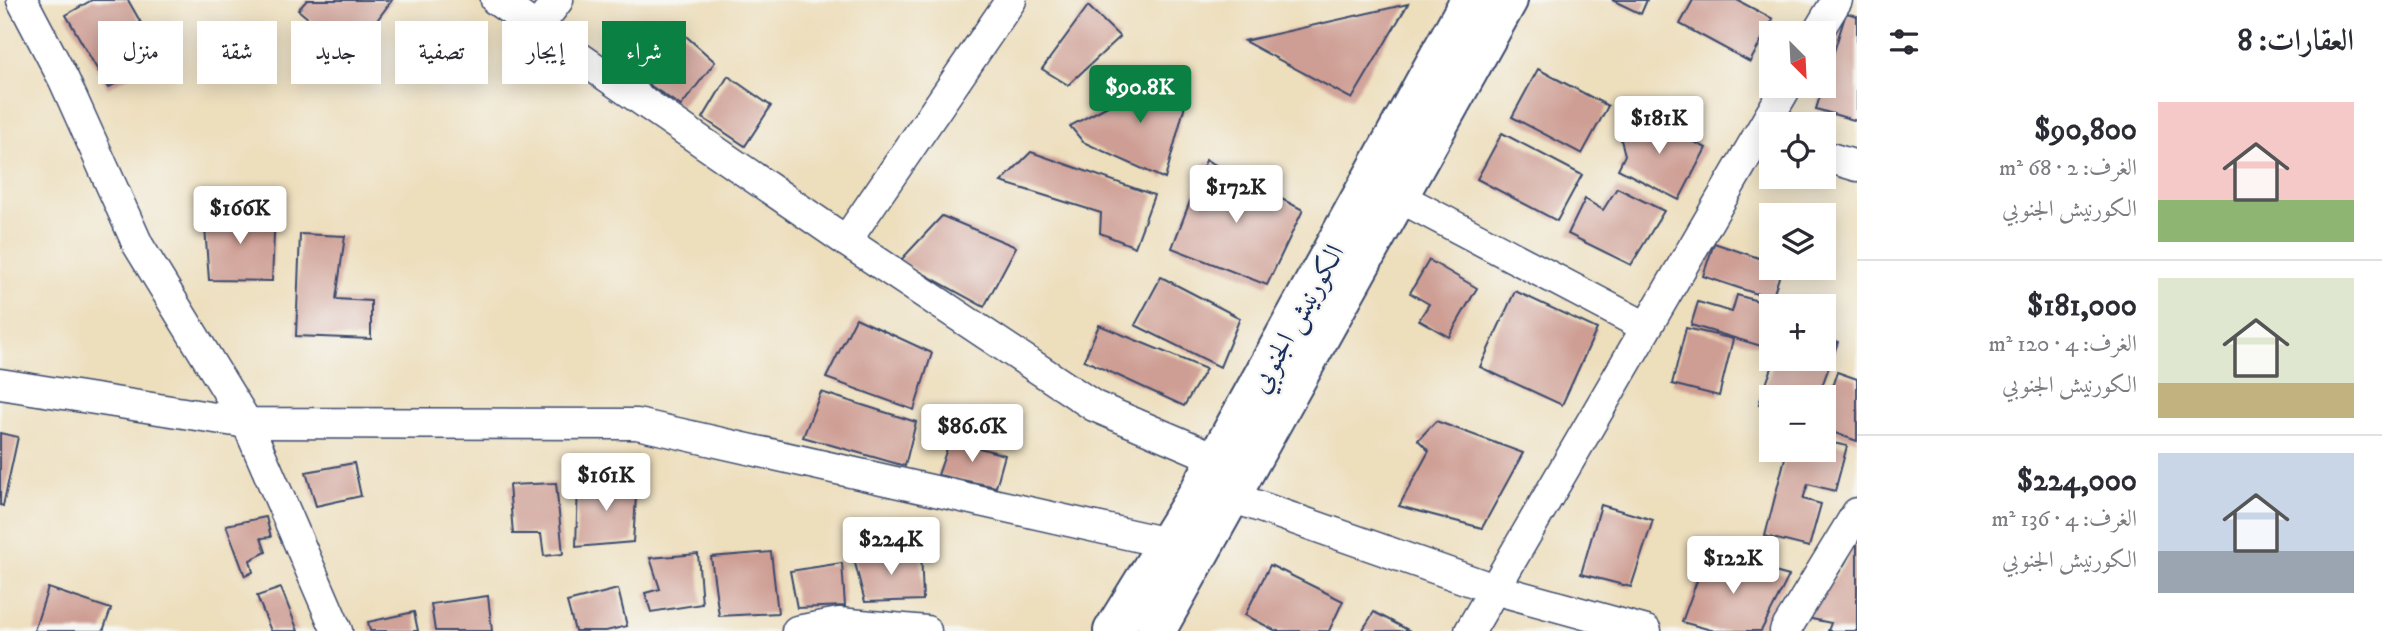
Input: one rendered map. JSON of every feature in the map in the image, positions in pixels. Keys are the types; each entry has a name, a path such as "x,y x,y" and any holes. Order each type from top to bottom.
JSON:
{"main road":[{"name":"الكورنيش الجنوبي","path":"1156,631 1217,482 1470,0"},
{"name":"الكورنيش الجنوبي","path":"1112,631 1167,543 1217,482 1399,197 1508,0"}],"street":[{"path":"22,0 64,80 138,245 247,423 337,631"},
{"path":"496,0 527,21"},
{"path":"542,21 558,0"},
{"path":"846,241 1011,0"},
{"path":"1824,21 1836,0"},
{"path":"588,63 846,241 1094,406 1217,482 1494,589 1646,631"},
{"path":"1470,631 1646,327 1759,147"},
{"path":"1836,160 1857,166"},
{"path":"1399,197 1646,327"},
{"path":"0,384 247,423 637,424 1167,543"},
{"path":"1785,631 1857,513"},
{"path":"797,631 839,623 926,631"}],"building":[{"path":"92,0 128,0 140,21 98,21 98,71 66,15"},
{"path":"307,0 392,0 376,21 312,21 298,10"},
{"path":"1612,0 1647,0 1641,14"},
{"path":"1693,0 1737,0 1773,19 1759,21 1759,45 1750,62 1680,24"},
{"path":"1408,4 1352,99 1244,41"},
{"path":"1088,6 1120,37 1068,85 1042,69"},
{"path":"1846,13 1857,16 1857,121 1836,115 1836,112 1816,109 1819,98 1836,98 1836,45"},
{"path":"686,36 715,62 681,106 648,84 686,84"},
{"path":"1179,68 1189,90 1165,179 1083,142 1070,126"},
{"path":"1538,69 1608,106 1582,154 1512,117"},
{"path":"728,76 771,106 745,146 703,118"},
{"path":"1644,115 1706,148 1679,200 1618,169 1625,155 1621,140 1629,121"},
{"path":"1502,133 1582,175 1557,221 1477,179"},
{"path":"1031,152 1154,195 1135,247 1100,233 1101,213 1001,182"},
{"path":"1206,160 1303,210 1267,285 1172,248"},
{"path":"1617,188 1664,211 1631,265 1568,234 1585,199 1603,210"},
{"path":"275,211 272,281 209,280 204,214"},
{"path":"942,216 1016,247 984,307 900,261"},
{"path":"300,234 345,236 336,299 371,301 371,339 296,336"},
{"path":"1714,243 1759,258 1759,280 1778,280 1774,294 1759,295 1703,276"},
{"path":"1429,260 1477,288 1449,337 1419,320 1429,304 1410,293"},
{"path":"1161,277 1240,318 1220,367 1135,325"},
{"path":"1515,291 1597,329 1562,405 1480,367"},
{"path":"1737,295 1759,301 1759,345 1691,325 1698,302 1732,312"},
{"path":"856,318 932,353 914,410 826,378"},
{"path":"1099,325 1206,369 1184,406 1084,360"},
{"path":"1686,328 1733,339 1719,396 1672,384"},
{"path":"1771,371 1827,371 1822,385 1766,385"},
{"path":"1837,372 1857,379 1857,441 1836,433 1836,385 1833,385"},
{"path":"821,392 916,422 905,466 803,437"},
{"path":"1436,421 1523,453 1482,528 1399,506 1429,451 1418,440"},
{"path":"0,433 18,437 3,506 0,505"},
{"path":"950,440 1005,455 996,487 938,475"},
{"path":"1836,444 1847,446 1835,491 1808,484 1803,499 1821,504 1809,547 1765,536 1784,462 1836,462"},
{"path":"354,463 361,496 316,506 306,472"},
{"path":"637,481 633,542 576,547 578,483"},
{"path":"556,483 563,554 544,556 541,534 513,534 509,485"},
{"path":"1601,505 1653,520 1631,587 1581,574"},
{"path":"266,517 271,537 261,538 266,552 250,560 253,572 245,576 226,525"},
{"path":"1857,539 1857,631 1828,631 1831,623 1807,618 1845,563"},
{"path":"921,550 923,600 865,602 854,559"},
{"path":"771,552 778,613 719,616 711,557"},
{"path":"1707,553 1789,576 1761,631 1715,631 1682,622"},
{"path":"698,554 702,604 651,612 645,593 660,589 650,558"},
{"path":"842,563 845,606 797,608 790,571"},
{"path":"1270,565 1343,601 1329,631 1276,631 1245,615"},
{"path":"48,588 111,609 103,631 34,631"},
{"path":"281,588 298,631 271,631 257,596"},
{"path":"618,589 627,626 606,631 575,631 567,602"},
{"path":"488,596 492,631 435,631 431,604"},
{"path":"414,612 418,631 370,631 368,622"},
{"path":"1374,612 1410,631 1362,631"}]}
